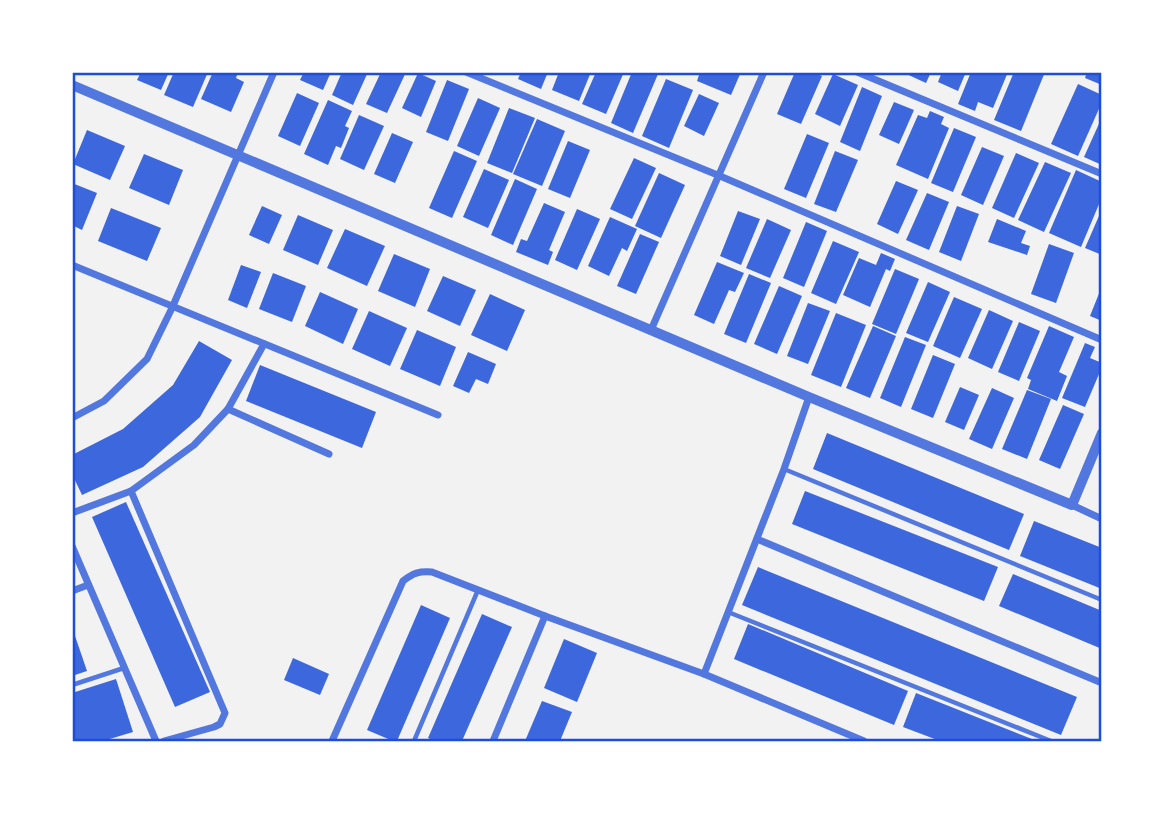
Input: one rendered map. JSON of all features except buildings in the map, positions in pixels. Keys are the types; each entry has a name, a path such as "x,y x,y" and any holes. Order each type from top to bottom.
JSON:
{"street":[{"path":"72,418 104,401 147,359 274,72"},
{"path":"466,72 720,176 1102,340"},
{"path":"652,331 764,72"},
{"path":"857,72 1102,174"},
{"path":"72,85 1102,519"},
{"path":"72,265 438,415"},
{"path":"72,513 131,491 194,445 228,409 264,344"},
{"path":"704,674 809,397"},
{"path":"228,409 329,454"},
{"path":"1072,505 1102,433"},
{"path":"131,491 225,713 220,724 214,727 164,741"},
{"path":"757,540 1102,683"},
{"path":"72,546 156,741"},
{"path":"332,741 403,581 420,571 432,572 704,674 864,741"},
{"path":"72,591 88,585"},
{"path":"493,741 545,616"}],"lane":[{"path":"784,468 1102,600"},
{"path":"414,741 478,590"},
{"path":"728,612 1051,741"},
{"path":"72,685 125,668"}]}
